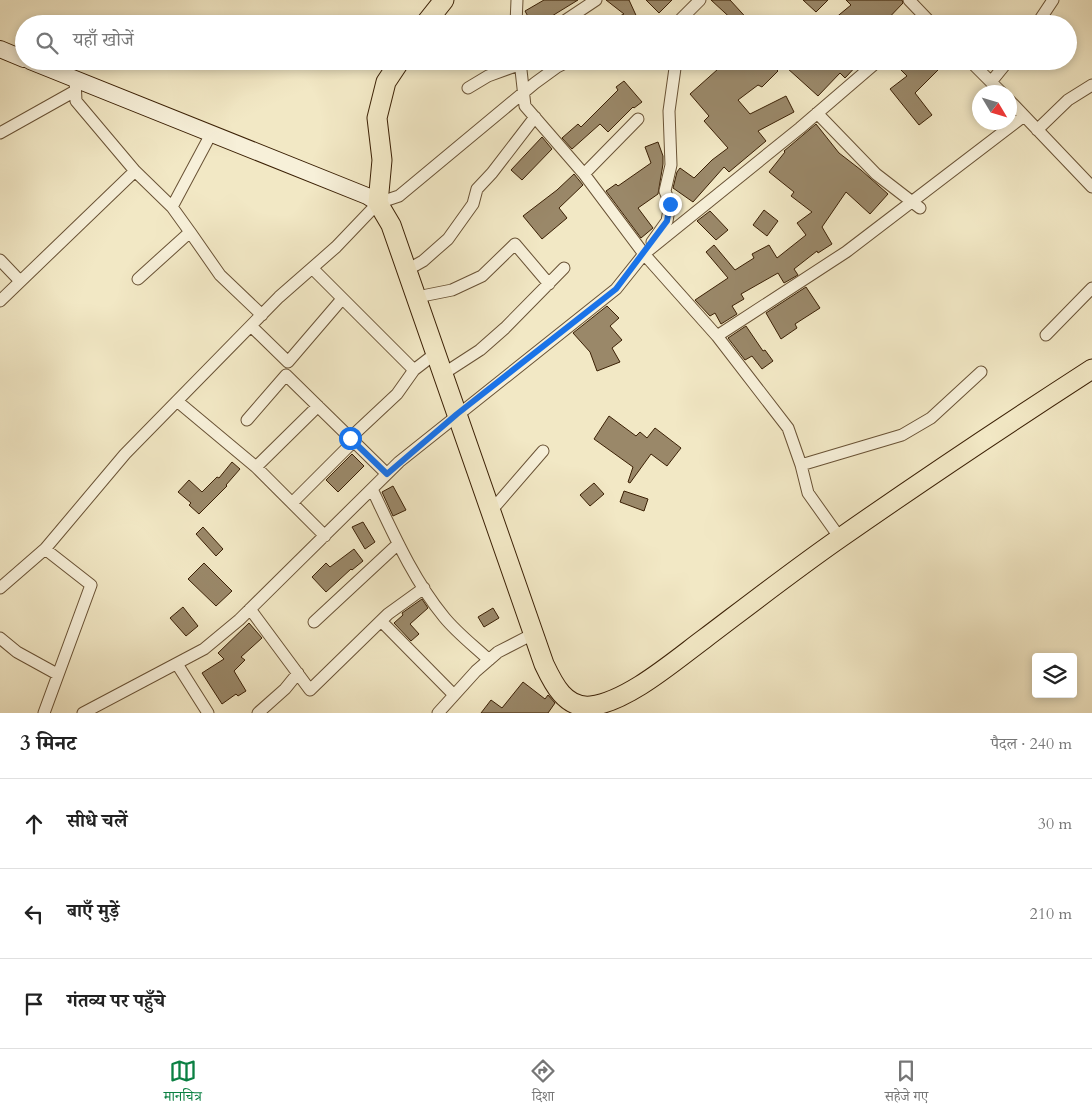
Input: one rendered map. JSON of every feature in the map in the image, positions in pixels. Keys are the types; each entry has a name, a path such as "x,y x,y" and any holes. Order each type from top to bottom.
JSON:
{"main road":[{"path":"432,15 444,0"},
{"path":"0,49 15,55"},
{"path":"47,70 75,85 211,134 367,196 378,203 391,225 533,634 555,686 565,698 578,705 588,706 606,703 630,692 840,538 1092,369"},
{"path":"378,203 382,160 377,118 386,82 394,70"}],"street":[{"path":"516,15 517,0"},
{"path":"574,15 596,0"},
{"path":"686,15 700,0"},
{"path":"909,0 921,15"},
{"path":"1043,15 1052,0"},
{"path":"468,88 488,76 503,70"},
{"path":"522,70 525,106 584,174 644,254 717,336 788,428 801,465 808,493 840,538"},
{"path":"0,588 44,549 68,524 125,454 177,401 262,315 336,247 378,203 399,196 553,70"},
{"path":"83,713 204,649 250,609 387,474 457,414 616,289 667,221 670,204 664,191 671,165 669,111 675,70"},
{"path":"644,254 867,70"},
{"path":"979,70 994,85"},
{"path":"991,82 1001,70"},
{"path":"0,133 75,85 76,101 135,171 172,207 220,275 262,315"},
{"path":"1037,130 1068,100 1092,85"},
{"path":"1017,108 1092,187"},
{"path":"817,113 876,174 916,205"},
{"path":"717,336 916,205 1024,116"},
{"path":"407,270 423,261 448,239 473,204 477,189 492,173 534,117"},
{"path":"584,174 638,119"},
{"path":"172,207 211,134"},
{"path":"0,301 135,171"},
{"path":"138,279 190,232"},
{"path":"416,297 452,290 482,276 516,244 549,284"},
{"path":"0,260 20,281"},
{"path":"312,268 414,370"},
{"path":"443,374 480,350 506,328 564,268"},
{"path":"1046,335 1092,288"},
{"path":"251,326 288,362 342,298"},
{"path":"292,503 396,394 414,370 436,353"},
{"path":"801,465 902,434 931,418 981,372"},
{"path":"247,420 286,375 387,474"},
{"path":"177,401 256,467 325,536"},
{"path":"256,467 318,406"},
{"path":"491,511 543,451"},
{"path":"372,489 398,544 444,618 489,660"},
{"path":"314,622 398,544"},
{"path":"44,549 91,585 44,713"},
{"path":"250,609 310,690 388,614 424,588"},
{"path":"381,621 454,695"},
{"path":"438,713 498,652 533,634"},
{"path":"0,638 17,652 57,674"},
{"path":"177,664 208,713"},
{"path":"258,713 285,690 298,673"}],"building":[{"path":"544,0 578,0 554,15 527,15 525,11"},
{"path":"606,0 629,0 636,15 622,15 624,14"},
{"path":"646,0 672,0 659,13"},
{"path":"711,0 730,0 744,15 727,15"},
{"path":"803,0 828,0 816,12"},
{"path":"846,0 902,0 903,3 892,15 839,15 851,5"},
{"path":"717,70 777,70 762,87 758,85 738,100 750,114 786,96 794,112 758,131 766,141 729,172 724,167 693,202 673,188 677,172 680,168 694,178 712,160 728,148 704,121 709,116 690,94"},
{"path":"789,70 853,70 845,78 840,73 818,96"},
{"path":"901,70 938,70 915,93 932,115 919,125 890,89 907,76"},
{"path":"624,81 642,102 633,107 608,132 600,124 572,149 562,138 578,124 581,127 618,90 616,87"},
{"path":"816,124 839,153 888,194 870,214 846,192 822,227 832,244 818,253 817,251 794,269 798,275 784,283 778,273 741,294 744,299 732,306 737,314 721,324 715,313 710,316 695,300 728,278 706,252 714,245 735,270 754,258 752,254 769,245 777,258 806,235 797,223 812,212 791,196 794,192 769,172 784,151"},
{"path":"542,137 552,149 522,180 511,170"},
{"path":"658,142 663,156 663,164 658,194 638,208 653,228 641,238 606,191 616,184 618,186 651,163 645,147"},
{"path":"574,174 583,185 559,208 567,218 542,239 523,216 557,190"},
{"path":"764,210 778,221 767,236 753,225"},
{"path":"710,211 728,230 716,240 697,221"},
{"path":"806,287 820,308 795,324 797,328 781,339 766,313"},
{"path":"607,306 619,318 610,326 622,340 612,348 620,362 597,371 590,352 573,333"},
{"path":"746,326 763,351 765,350 773,361 762,369 752,356 745,360 728,338"},
{"path":"609,416 636,436 640,432 647,438 655,428 681,448 667,466 651,454 630,483 628,482 633,467 594,439"},
{"path":"352,454 364,466 338,492 326,480"},
{"path":"232,462 240,469 227,486 199,514 189,505 191,503 178,492 189,480 202,492 217,477 219,478"},
{"path":"594,483 604,494 590,506 580,495"},
{"path":"393,486 406,510 393,516 382,492"},
{"path":"624,491 648,499 644,511 620,502"},
{"path":"363,522 375,542 365,549 352,527"},
{"path":"203,527 223,549 216,556 196,534"},
{"path":"354,549 363,561 351,569 326,592 312,577 326,563 330,567"},
{"path":"204,563 232,591 216,606 188,579"},
{"path":"422,599 428,608 410,624 419,634 411,641 394,623 403,615 402,613"},
{"path":"183,607 198,626 186,636 170,618"},
{"path":"493,608 499,618 484,627 478,617"},
{"path":"249,623 262,638 241,657 245,660 234,671 246,691 238,696 236,694 222,704 202,673 224,659 218,653"},
{"path":"523,682 545,699 548,695 555,703 548,713 481,713 491,700 502,708"}],"route":[{"path":"350,438 387,474 457,414 616,289 667,221 670,204"}]}
